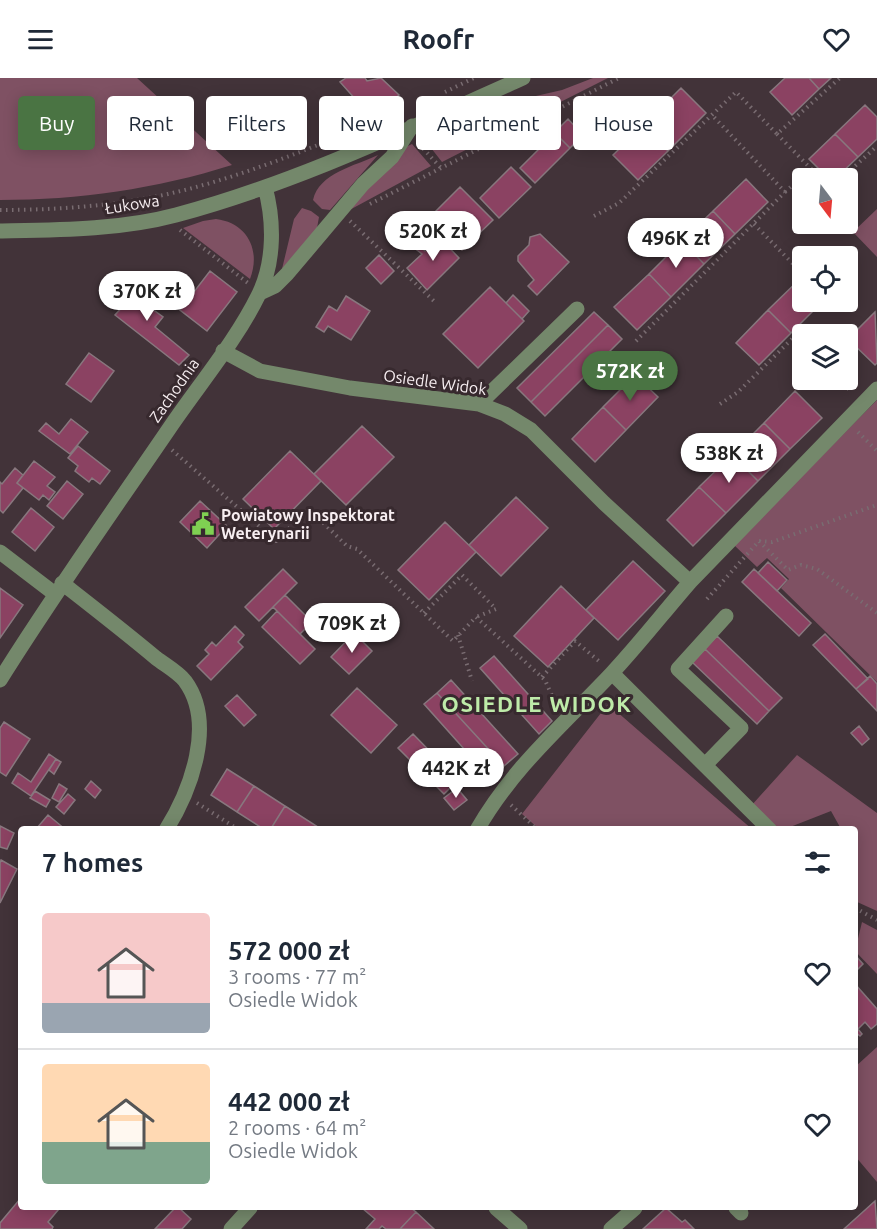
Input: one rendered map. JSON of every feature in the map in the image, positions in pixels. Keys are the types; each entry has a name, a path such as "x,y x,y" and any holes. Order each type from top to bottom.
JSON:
{"street":[{"path":"265,187 523,78"},
{"path":"260,293 275,286 287,274 363,184 392,157 412,126"},
{"name":"Łukowa","path":"0,231 105,227 175,215 265,187"},
{"name":"Zachodnia","path":"0,680 58,589 223,351 260,293 266,273 272,231 272,212 265,187"},
{"path":"479,404 577,309"},
{"name":"Osiedle Widok","path":"223,351 260,371 350,388 479,404 505,414 531,430 604,503 690,582"},
{"path":"479,826 496,797 535,750 612,673 690,582 877,389"},
{"path":"0,552 58,589 185,681 196,706 199,727 198,745 184,795 168,826"},
{"path":"706,764 741,728 678,669 726,616"},
{"path":"612,673 766,826"},
{"path":"231,1229 248,1210"},
{"path":"498,1210 520,1229"},
{"path":"612,1229 633,1210"}],"path":[{"path":"438,95 474,78"},
{"path":"367,206 619,78"},
{"path":"777,134 840,78"},
{"path":"594,216 619,203 736,92 810,168"},
{"path":"712,115 785,192"},
{"path":"0,210 76,207 170,194 242,172 319,143"},
{"path":"853,168 877,147"},
{"path":"425,150 441,168"},
{"path":"636,341 792,186"},
{"path":"170,194 178,228 260,293"},
{"path":"346,216 436,303"},
{"path":"754,224 792,263"},
{"path":"720,404 738,392 792,339"},
{"path":"847,420 877,451"},
{"path":"161,441 276,541 309,509 347,546 357,549 453,641 476,617 496,609 462,575 424,613"},
{"path":"707,599 759,542 772,542 877,505"},
{"path":"759,542 788,570 801,565 817,568 877,613"},
{"path":"476,617 542,677 563,722"},
{"path":"458,635 472,681"},
{"path":"542,677 575,641 612,673"},
{"path":"184,795 233,826"},
{"path":"496,797 518,808 534,826"},
{"path":"858,910 877,920"}],"shaded area":[{"path":"0,78 137,78 157,96 107,96 107,150 194,150 194,130 206,141 206,150 216,150 232,165 175,181 117,192 59,198 0,200"},
{"path":"593,78 608,78 561,102 561,96 536,96 562,90"},
{"path":"412,144 431,166 344,213 399,150 404,150 404,148"},
{"path":"433,150 466,150 442,162"},
{"path":"378,155 330,210 322,209 313,200 322,183 330,177"},
{"path":"302,208 319,217 317,228 282,269 294,219"},
{"path":"877,209 877,257 855,234 858,234 858,227"},
{"path":"216,219 236,226 249,240 254,258 250,279 183,228"},
{"path":"877,400 877,682 781,588 789,579 767,558 757,567 734,545"},
{"path":"608,704 749,826 536,826 522,814"},
{"path":"797,755 877,813 877,911 858,902 858,826 839,826 831,811 793,826 774,826 751,806"},
{"path":"862,922 877,930 877,974 858,954 858,939"},
{"path":"877,1047 877,1182 858,1160 858,1064"}],"building":[{"path":"346,78 365,78 367,81 381,78 399,95 352,96 340,82"},
{"path":"785,78 809,78 819,89 792,115 770,92"},
{"path":"809,78 831,78 819,89"},
{"path":"681,88 706,113 674,145 674,96"},
{"path":"865,105 877,117 877,139 858,157 835,134"},
{"path":"568,119 573,124 573,145 570,148 561,139 561,126"},
{"path":"835,134 858,157 846,168 818,168 809,159"},
{"path":"561,139 570,148 535,183 520,168 538,150 561,150"},
{"path":"618,150 668,151 638,180 613,155"},
{"path":"511,167 531,187 499,218 480,198"},
{"path":"746,179 768,202 735,234 713,211"},
{"path":"460,187 493,220 462,250 429,218"},
{"path":"713,211 735,234 704,264 682,241"},
{"path":"410,215 422,228 412,238 400,226"},
{"path":"398,226 411,239 401,249 388,237"},
{"path":"540,234 569,262 537,295 528,286 534,280 518,261 518,256 529,245 530,237"},
{"path":"431,237 435,241 439,237 459,258 427,290 407,268 422,254 417,250 421,247 425,251 429,247 425,242"},
{"path":"682,241 704,264 671,297 649,274"},
{"path":"379,255 394,271 381,284 366,268"},
{"path":"210,271 237,292 207,331 180,310"},
{"path":"649,274 671,297 637,330 614,307"},
{"path":"136,275 147,284 136,297 163,317 155,327 189,355 179,365 115,315 126,303 120,298"},
{"path":"490,287 524,321 478,368 443,334"},
{"path":"792,287 792,312 812,312 800,324 792,324 791,333 768,310"},
{"path":"513,295 529,311 522,319 506,303"},
{"path":"346,296 370,311 351,340 328,326 324,332 316,327 329,306 337,311"},
{"path":"768,310 791,333 759,365 736,343"},
{"path":"594,312 608,325 531,402 517,388"},
{"path":"875,312 877,363 875,365 858,349 858,329"},
{"path":"608,325 622,339 545,416 531,402"},
{"path":"89,353 114,371 91,402 66,384"},
{"path":"635,375 658,397 626,430 603,407"},
{"path":"795,391 822,418 790,449 764,423"},
{"path":"603,407 626,430 595,462 572,439"},
{"path":"71,419 88,432 70,454 39,431 46,423 59,434"},
{"path":"764,423 790,449 758,481 732,455"},
{"path":"362,426 394,457 346,505 314,474"},
{"path":"78,446 110,471 100,484 92,478 89,482 75,471 78,466 68,458"},
{"path":"290,451 321,481 274,529 243,499"},
{"path":"732,455 758,481 726,513 699,487"},
{"path":"34,461 55,477 47,486 55,492 49,500 43,495 39,500 17,483"},
{"path":"15,468 23,475 17,483 23,488 3,513 0,510 0,482 2,484"},
{"path":"67,481 83,494 63,519 47,506"},
{"path":"699,487 726,513 693,546 667,520"},
{"path":"516,497 548,528 501,576 469,545"},
{"name":"Powiatowy Inspektorat Weterynarii","path":"200,501 227,526 207,548 180,522"},
{"path":"31,508 54,527 35,551 12,532"},
{"path":"445,522 476,552 429,600 398,570"},
{"path":"633,561 665,591 618,640 586,610"},
{"path":"768,562 787,580 777,591 758,573"},
{"path":"283,569 297,583 259,621 245,607"},
{"path":"754,569 811,623 799,636 742,582"},
{"path":"561,586 594,618 548,667 514,636"},
{"path":"0,588 23,605 0,638"},
{"path":"285,595 312,622 300,634 273,607"},
{"path":"277,611 315,649 300,664 262,627"},
{"path":"235,626 244,635 238,642 243,647 211,680 197,666 209,654 205,650 212,642 216,646"},
{"path":"354,633 372,651 349,674 331,657"},
{"path":"825,634 868,679 856,689 813,645"},
{"path":"717,636 782,698 769,711 705,649"},
{"path":"705,649 769,711 757,724 692,662"},
{"path":"494,656 552,721 539,734 480,668"},
{"path":"870,676 877,684 877,711 856,689"},
{"path":"451,680 518,754 504,766 437,693"},
{"path":"357,688 397,725 371,753 331,715"},
{"path":"437,693 504,766 490,778 424,704"},
{"path":"237,695 256,715 244,726 225,706"},
{"path":"4,722 30,739 6,776 0,772 0,728"},
{"path":"859,726 869,739 862,745 851,733"},
{"path":"413,734 458,780 444,794 398,748"},
{"path":"49,754 56,759 31,796 12,783 18,773 31,782"},
{"path":"56,759 61,762 54,774 49,770"},
{"path":"227,769 254,786 237,812 211,795"},
{"path":"91,781 101,790 95,798 85,789"},
{"path":"59,784 67,789 59,802 52,798"},
{"path":"254,786 285,806 272,826 259,826 237,812"},
{"path":"457,788 467,800 454,810 444,798"},
{"path":"35,791 50,800 46,807 30,798"},
{"path":"68,794 75,800 64,814 56,807"},
{"path":"285,806 316,826 272,826"},
{"path":"48,815 61,826 39,826"},
{"path":"0,826 14,833 7,849 0,847"},
{"path":"1,860 17,869 0,903 0,863"},
{"path":"858,958 863,964 858,969"},
{"path":"858,987 877,1009 877,1024 871,1029 865,1022 858,1029"},
{"path":"18,1201 18,1210 58,1210 48,1222 53,1227 52,1229 0,1229 0,1223"},
{"path":"875,1201 877,1229 844,1229"},
{"path":"173,1210 181,1210 191,1219 182,1229 155,1229"},
{"path":"364,1210 414,1210 416,1212 400,1229 386,1229 382,1226 379,1229 366,1229 375,1219"},
{"path":"664,1210 668,1210 682,1222 685,1220 694,1229 643,1229"},
{"path":"416,1212 434,1229 400,1229"}],"place":[{"name":"Powiatowy Inspektorat Weterynarii","path":"203,524"}],"district":[{"name":"OSIEDLE WIDOK","path":"537,703"}]}
